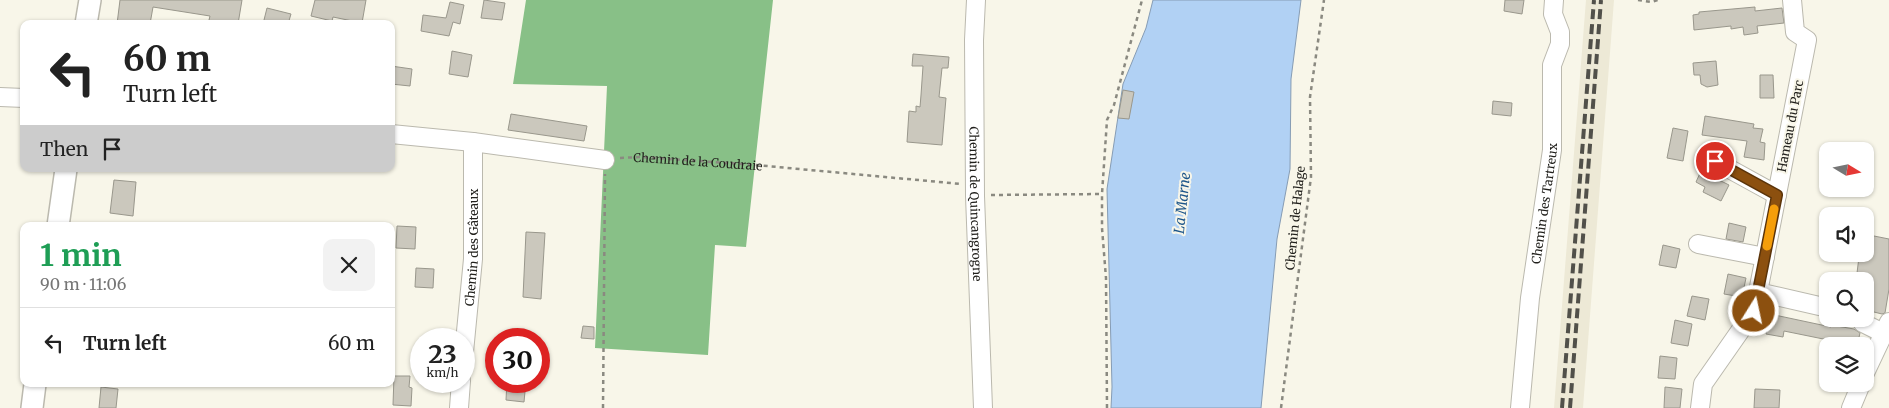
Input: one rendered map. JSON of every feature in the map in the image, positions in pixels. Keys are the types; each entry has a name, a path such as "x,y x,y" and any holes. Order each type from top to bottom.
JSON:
{"main road":[{"path":"87,20 90,0"},
{"path":"59,222 66,172"},
{"path":"32,408 35,387"}],"street":[{"name":"Chemin de Quincangrogne","path":"976,0 974,40 975,191 983,408"},
{"name":"Chemin des Tartreux","path":"1520,408 1530,298 1552,150 1552,65 1560,44 1560,32 1554,14 1554,0"},
{"name":"Hameau du Parc","path":"1700,408 1703,384 1754,311 1807,40 1795,32 1792,0"},
{"path":"0,96 20,98"},
{"path":"395,134 473,142 604,160"},
{"name":"Chemin des Gâteaux","path":"466,328 473,259 473,142"},
{"path":"1715,161 1777,195"},
{"path":"1698,244 1764,257"},
{"path":"1758,292 1819,306"},
{"path":"1874,353 1886,327"},
{"path":"1851,408 1858,392"},
{"path":"459,408 460,393"}],"path":[{"path":"1107,408 1106,278 1102,228 1102,194 1107,120 1114,105 1142,0"},
{"name":"Chemin de Halage","path":"1281,408 1311,177 1310,97 1324,0"},
{"path":"1638,0 1651,2 1658,0"},
{"name":"Chemin de la Coudraie","path":"604,160 641,157 756,165 975,191 1102,194"},
{"path":"602,408 604,160"}],"shaded area":[{"path":"1586,0 1614,0 1583,408 1554,408"}],"green space":[{"path":"526,0 773,0 746,247 715,245 708,355 595,348 607,86 513,84"}],"water":[{"name":"La Marne","path":"1153,0 1301,0 1291,79 1290,169 1277,239 1261,408 1111,408 1107,189 1123,84 1146,28"}],"building":[{"path":"120,0 242,0 239,20 209,20 210,16 153,7 151,20 118,20"},
{"path":"315,0 366,0 363,20 348,20 333,17 332,20 328,20 311,16"},
{"path":"484,0 505,3 502,20 481,18"},
{"path":"1505,0 1524,0 1522,14 1504,11"},
{"path":"450,2 464,5 460,24 453,22 449,36 421,31 423,15 446,18"},
{"path":"1755,7 1755,11 1782,8 1784,23 1757,26 1758,33 1744,35 1743,27 1731,29 1731,26 1694,30 1693,15 1699,14 1699,12"},
{"path":"267,8 291,14 289,20 264,20"},
{"path":"452,51 472,55 468,77 449,74"},
{"path":"913,54 949,57 948,68 942,68 939,97 946,98 942,145 907,142 909,111 916,112 916,106 920,107 923,66 912,66"},
{"path":"1716,61 1718,85 1707,87 1701,84 1700,75 1694,75 1693,63"},
{"path":"395,67 412,69 410,86 395,84"},
{"path":"1760,75 1773,75 1774,98 1760,98"},
{"path":"1123,90 1134,92 1129,119 1118,118"},
{"path":"1493,101 1512,103 1511,116 1492,114"},
{"path":"511,114 587,126 584,141 508,130"},
{"path":"1705,116 1754,124 1753,128 1763,129 1760,142 1765,143 1764,160 1744,157 1747,141 1702,135"},
{"path":"1673,128 1688,131 1683,161 1667,158"},
{"path":"1701,171 1729,185 1721,201 1703,192 1705,187 1696,182"},
{"path":"114,180 136,182 133,216 110,213"},
{"path":"1729,223 1746,227 1743,242 1726,239"},
{"path":"397,226 416,227 415,249 396,248"},
{"path":"526,232 545,233 541,299 523,297"},
{"path":"1874,236 1889,239 1889,289 1885,313 1874,312 1874,272 1857,272 1858,262 1874,262"},
{"path":"1663,245 1680,249 1676,268 1659,265"},
{"path":"416,268 434,269 433,288 415,287"},
{"path":"1728,274 1746,278 1742,297 1724,294"},
{"path":"1692,296 1709,299 1705,320 1687,316"},
{"path":"1770,314 1819,324 1819,327 1854,329 1860,333 1859,337 1819,338 1784,331 1783,337 1766,334"},
{"path":"1675,320 1692,324 1688,346 1671,343"},
{"path":"583,326 594,327 594,339 581,338"},
{"path":"1660,356 1677,358 1675,379 1658,378"},
{"path":"395,376 410,376 411,406 393,405"},
{"path":"101,387 118,389 116,408 99,408"},
{"path":"1665,387 1682,389 1680,408 1664,408"},
{"path":"1755,389 1780,390 1779,408 1754,408"},
{"path":"506,393 525,393 524,402 506,400"}],"railway":[{"path":"1562,408 1594,0"},
{"path":"1570,408 1601,0"}],"slow traffic":[{"path":"1767,246 1774,209"}],"route":[{"path":"1715,161 1777,195 1754,311"}]}
